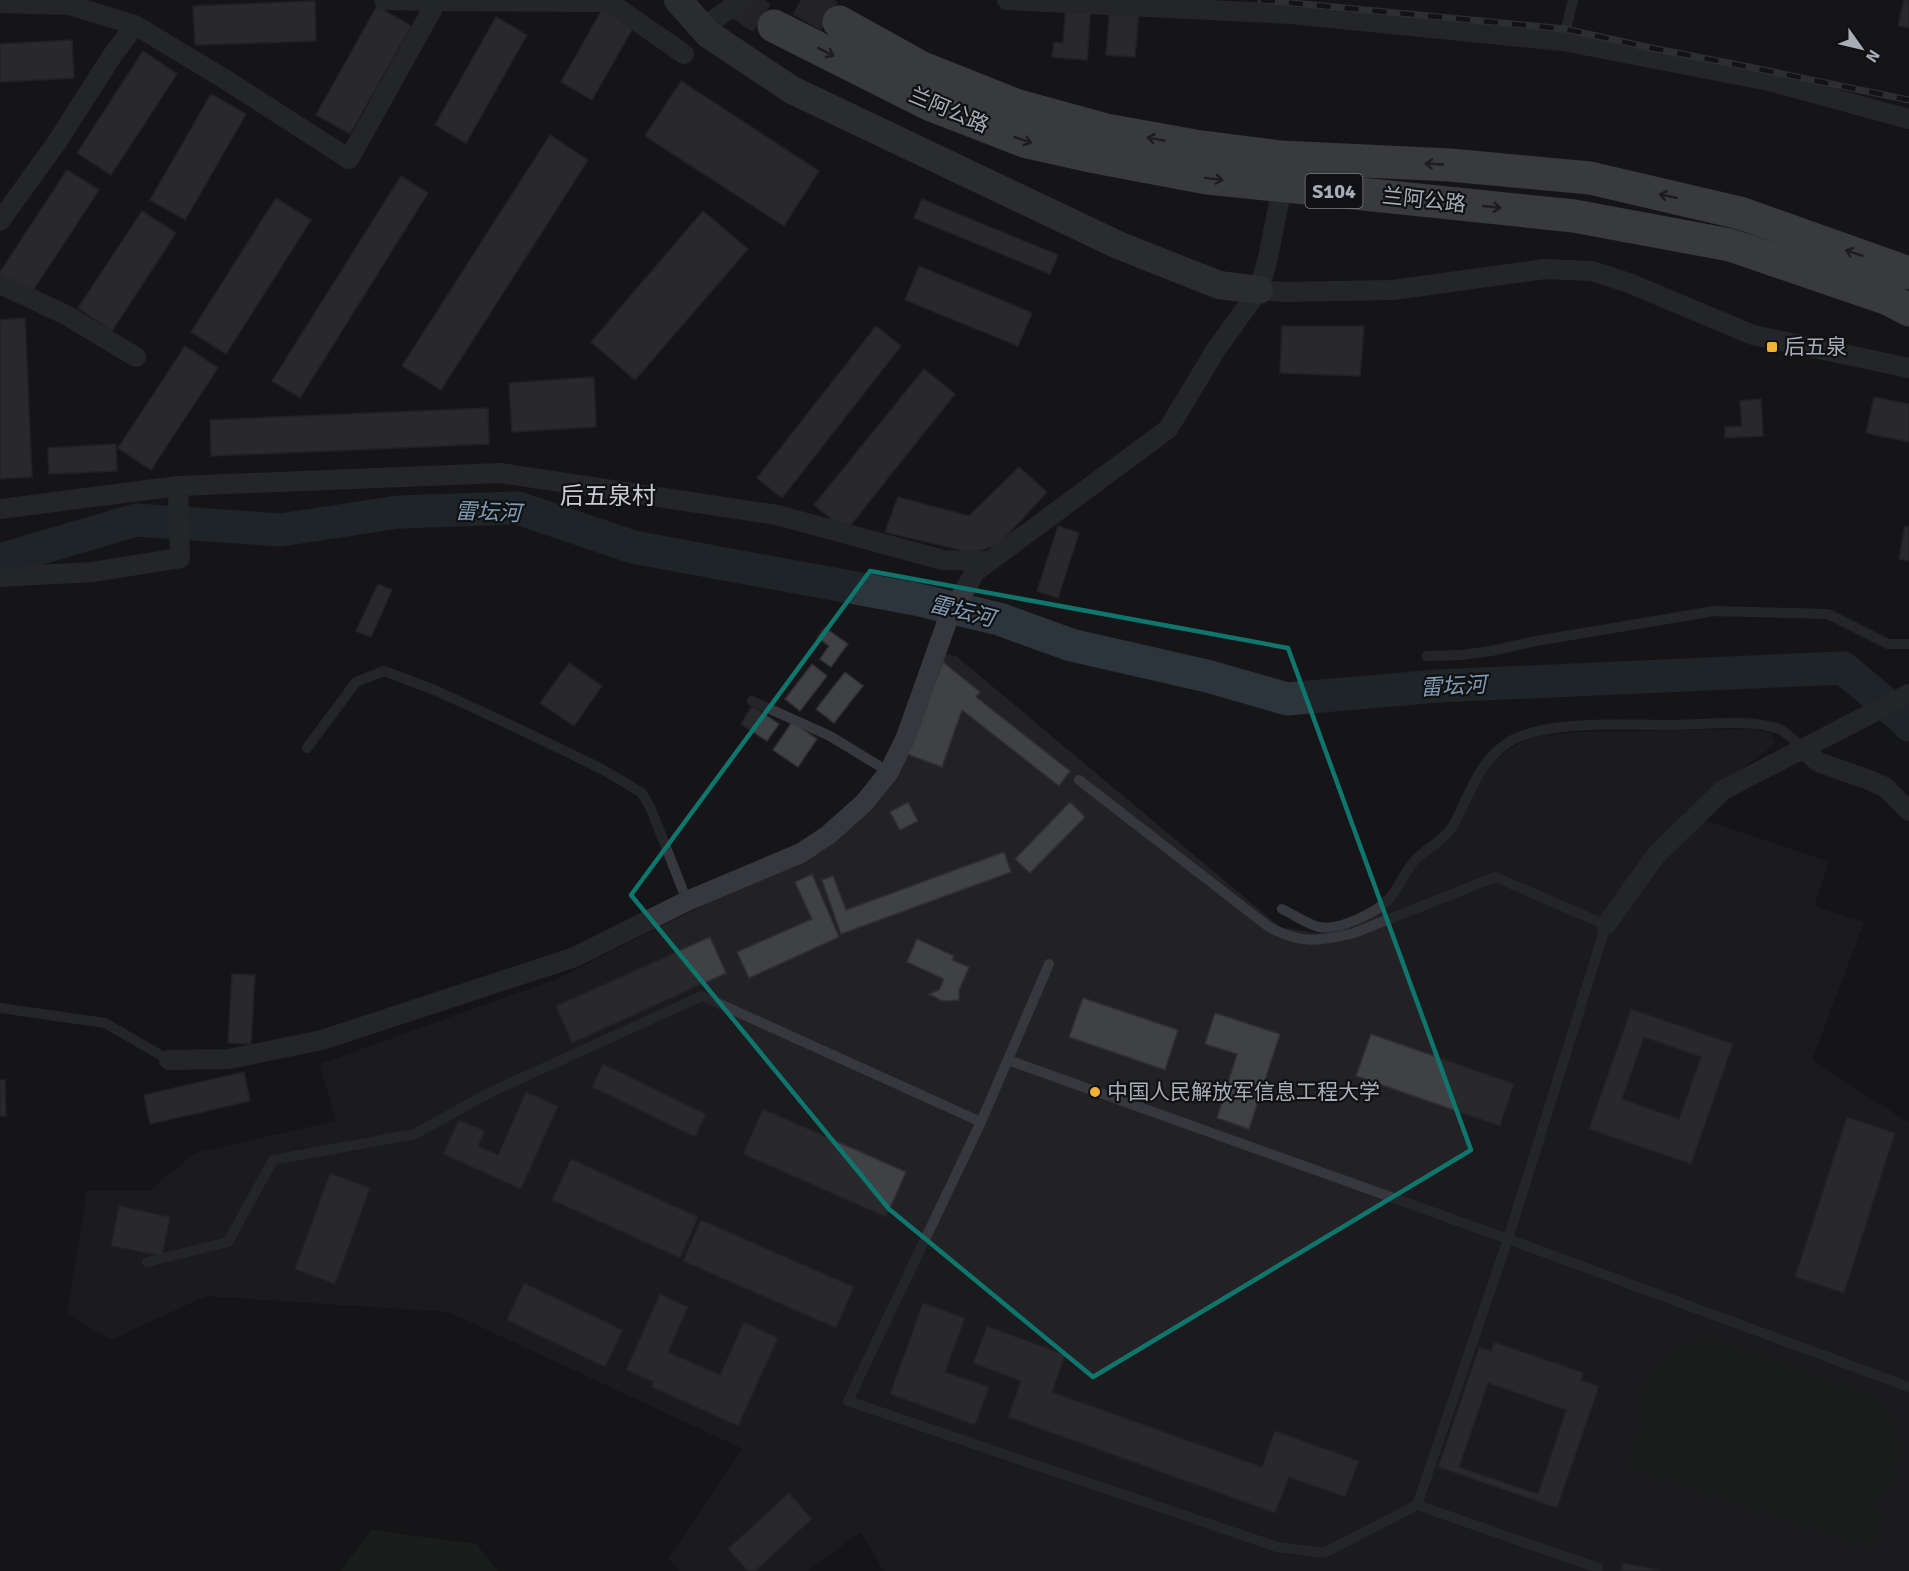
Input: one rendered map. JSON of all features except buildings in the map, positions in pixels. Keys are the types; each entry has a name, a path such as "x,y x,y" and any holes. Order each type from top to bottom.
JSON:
{"highway":[{"name":"兰阿公路","path":"838,22 920,67 1018,106 1106,130 1195,146 1281,172 1574,216 1730,245 1888,299 1909,310"},
{"name":"兰阿公路","path":"774,26 929,104 1028,142 1090,156 1207,178 1281,172 1450,165 1590,178 1740,213 1909,273"}],"street":[{"path":"384,0 609,2 684,54"},
{"path":"678,0 708,34 792,90 1118,245 1219,285 1283,292 1393,290 1545,269 1593,271 1629,283 1753,334 1909,368"},
{"path":"702,28 742,0"},
{"path":"1007,0 1291,14 1563,40 1769,81 1909,119"},
{"path":"0,3 75,3 135,25 349,159 437,1"},
{"path":"0,221 57,142 112,56 135,25"},
{"path":"169,1060 229,1059 322,1040 575,957 687,901 801,853 848,818 877,789 890,772 906,737 948,620 981,567 1168,429 1217,348 1259,290 1268,258 1281,172"},
{"path":"0,284 66,315 136,357"},
{"path":"0,508 178,486 500,473 777,515 943,560 981,567"},
{"path":"0,577 92,572 180,558 178,486"},
{"path":"1606,925 1656,855 1723,790 1909,694"},
{"path":"1804,749 1818,762 1885,787 1909,811"}],"lane":[{"path":"1563,40 1573,0"},
{"path":"1427,656 1471,654 1714,611 1828,614 1888,644 1909,644"},
{"path":"307,748 356,682 384,671 437,691 602,769 642,793 651,809 687,901"},
{"path":"752,701 830,736 890,772"},
{"path":"1282,909 1320,927 1337,926 1356,920 1380,907 1417,858 1449,832 1474,780 1489,758 1521,735 1539,730 1597,725 1752,724 1780,729 1804,749"},
{"path":"1049,964 981,1122 848,1401 1277,1547 1324,1553 1417,1505 1508,1239 1606,925 1495,878 1354,933 1314,940 1289,938 1269,927 1079,780"},
{"path":"147,1262 228,1242 273,1160 415,1134 491,1092 702,996 981,1122"},
{"path":"0,1008 105,1023 169,1060"},
{"path":"1008,1060 1508,1239 1909,1387"},
{"path":"1417,1505 1598,1568"}],"highlighted area":[{"path":"870,571 1288,648 1471,1150 1093,1377 889,1209 631,895"}],"shaded area":[{"name":"中国人民解放军信息工程大学","path":"947,654 956,656 1280,927 1316,933 1332,931 1365,919 1418,860 1444,842 1489,766 1522,742 1537,737 1578,732 1751,729 1771,733 1775,744 1683,813 1829,862 1814,906 1864,922 1812,1060 1909,1123 1909,1571 884,1571 860,1532 808,1571 679,1571 668,1558 743,1449 449,1312 206,1296 111,1340 67,1313 87,1191 149,1191 195,1153 336,1121 320,1064 557,979 838,837 878,802 905,756 943,656"},
{"path":"1712,1340 1866,1394 1880,1407 1897,1435 1899,1450 1898,1465 1893,1480 1872,1509 1884,1514 1873,1547 1629,1466 1641,1430 1640,1405 1651,1373 1671,1354 1689,1344"},
{"path":"371,1530 476,1544 498,1571 341,1571"}],"waterway":[{"name":"雷坛河","path":"0,560 136,520 281,530 398,512 518,508 633,547 915,599 999,619 1071,645 1207,676 1287,699 1438,686 1843,668 1909,725"}],"tunnel":[{"path":"734,0 774,26"},
{"path":"801,0 839,22"}],"railway":[{"path":"1261,0 1565,29 1909,100"}],"place":[{"name":"后五泉","path":"1772,347"},
{"name":"中国人民解放军信息工程大学","path":"1095,1092"}],"district":[{"name":"后五泉村","path":"608,496"}]}
